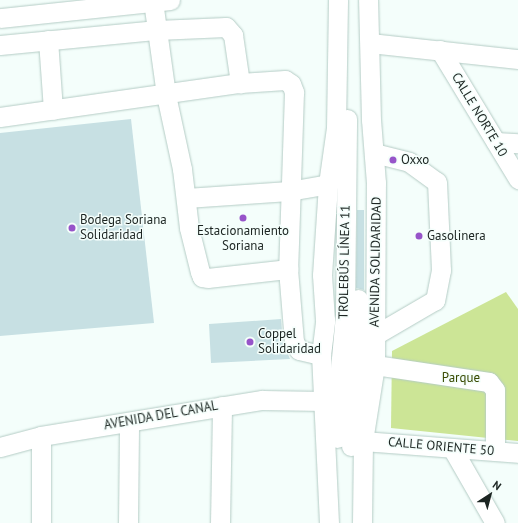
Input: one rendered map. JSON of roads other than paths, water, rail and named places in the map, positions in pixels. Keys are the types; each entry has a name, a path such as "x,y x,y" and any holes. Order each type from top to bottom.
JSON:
{"street":[{"path":"329,523 322,355 325,320 322,275 328,184 336,128 338,0"},
{"name":"TROLEBÚS LÍNEA 11","path":"337,523 337,401 345,315 348,0"},
{"name":"TROLEBÚS LÍNEA 11","path":"350,523 351,438 358,363 358,0"},
{"name":"AVENIDA SOLIDARIDAD","path":"362,523 363,441 375,365 376,183 368,0"},
{"path":"0,18 56,5 162,1 157,30 166,95 186,198 189,228 202,277 288,269"},
{"path":"0,45 157,30 223,26 230,28 233,35 240,83"},
{"path":"48,40 52,110"},
{"path":"370,43 518,59"},
{"name":"CALLE NORTE 10","path":"440,50 518,179"},
{"path":"0,117 166,95 240,83 285,80 291,84 294,92 288,269 294,342 299,350 322,355"},
{"path":"496,142 518,143"},
{"path":"374,153 409,162 437,182 441,270 435,300 375,335"},
{"path":"186,198 290,190 328,184"},
{"path":"375,365 489,382 495,390 495,451"},
{"name":"AVENIDA DEL CANAL","path":"0,447 42,436 262,400 324,400"},
{"path":"220,523 222,406"},
{"path":"128,523 129,422"},
{"path":"41,523 42,436"},
{"name":"CALLE ORIENTE 50","path":"363,441 518,453"},
{"path":"452,448 495,523"}],"place":[{"name":"Oxxo","path":"393,160"},
{"name":"Estacionamiento Soriana","path":"243,218"},
{"name":"Bodega Soriana Solidaridad","path":"72,228"},
{"name":"Gasolinera","path":"419,236"},
{"name":"Coppel Solidaridad","path":"250,342"}],"park label":[{"name":"Parque","path":"461,378"}]}
